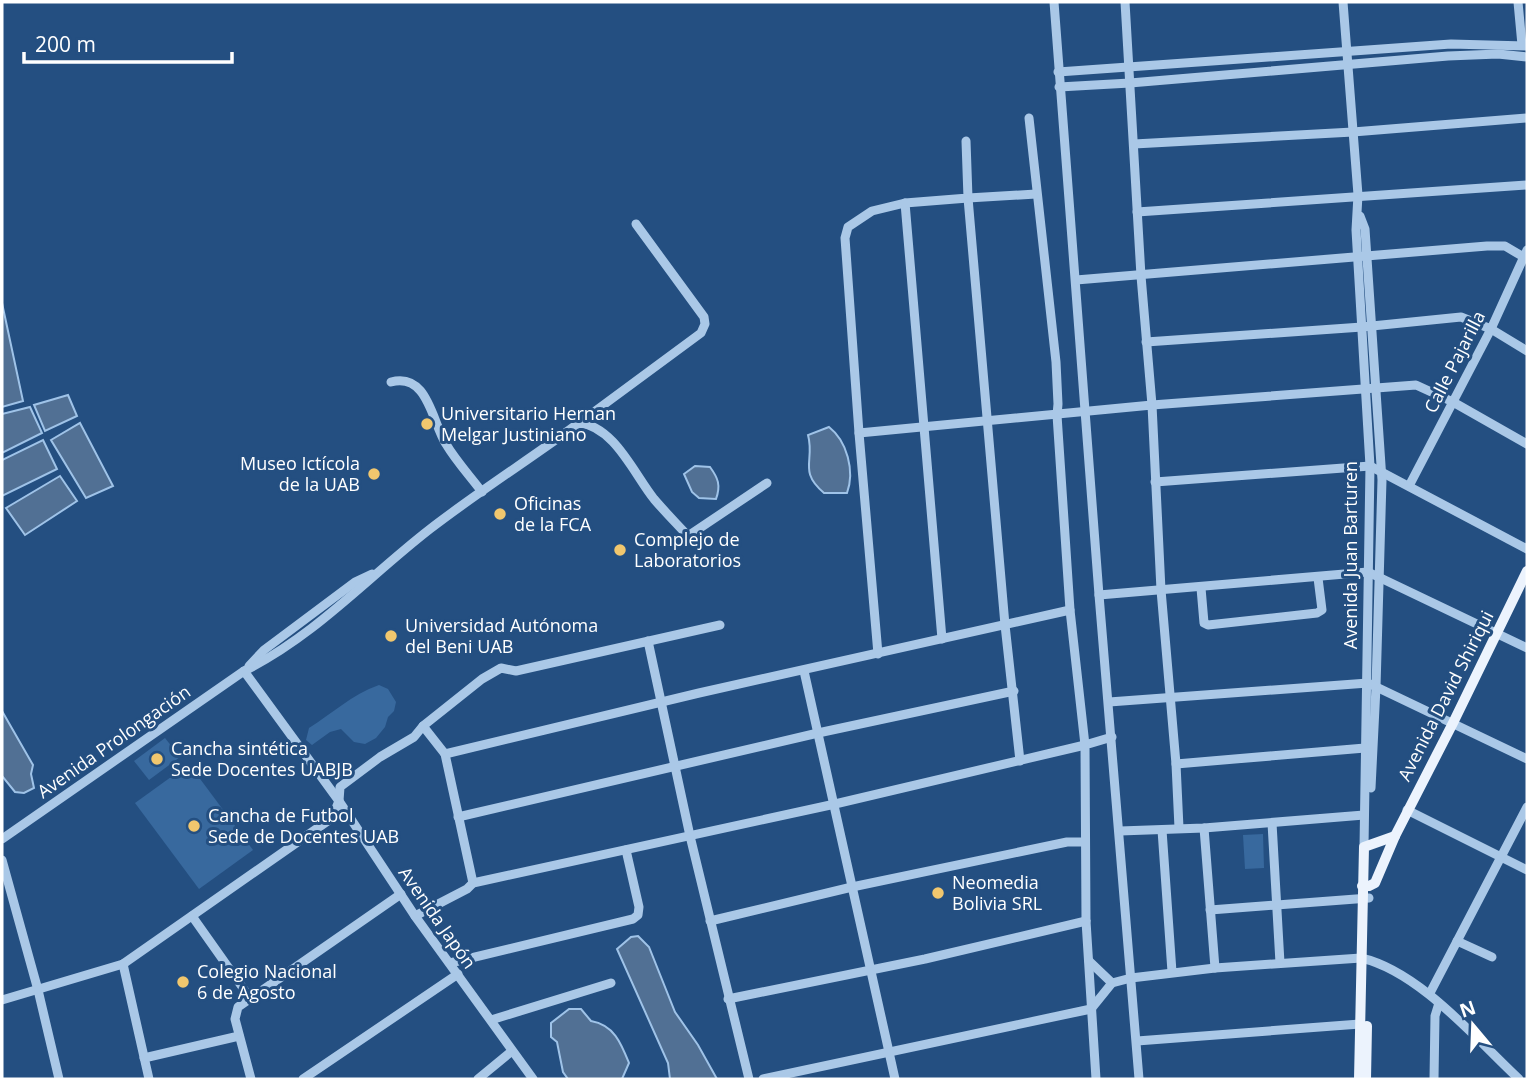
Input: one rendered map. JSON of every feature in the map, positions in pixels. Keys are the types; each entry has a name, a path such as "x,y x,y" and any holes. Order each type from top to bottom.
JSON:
{"main road":[{"name":"Avenida David Shiriqui","path":"1365,893 1375,883 1407,810 1454,723 1527,570"},
{"path":"1367,846 1395,836"},
{"name":"Avenida Juan Barturen","path":"1364,959 1367,846"},
{"path":"1358,1079 1364,959"},
{"path":"1358,1079 1364,959"}],"street":[{"path":"1054,2 1139,1079"},
{"path":"1125,2 1141,276 1152,405 1161,590 1179,828"},
{"name":"Avenida Juan Barturen","path":"1343,2 1358,195 1356,230 1362,258 1371,388 1381,472 1379,577 1365,748 1364,815 1367,846"},
{"path":"1058,72 1451,44 1525,45 1518,2"},
{"path":"1059,87 1448,56 1498,54 1527,57"},
{"path":"1029,118 1056,362 1056,415 1070,610 1084,745 1086,921 1096,1079"},
{"path":"1134,144 1353,132 1527,118"},
{"path":"966,141 968,198 987,421 1020,761"},
{"path":"1137,212 1527,185"},
{"path":"878,654 845,238 848,227 872,211 905,203 1036,194"},
{"path":"905,203 942,639"},
{"name":"Avenida Prolongación","path":"2,839 244,671 264,650 355,582 376,572 432,527 701,332 705,324 704,317 636,224"},
{"path":"1076,280 1487,246 1505,246 1526,255"},
{"name":"Calle Pajarilla","path":"1409,486 1491,329 1526,255"},
{"path":"1146,342 1461,317 1491,329 1527,351"},
{"path":"391,382 405,380 425,395 447,446 482,492"},
{"path":"859,433 1152,405 1416,384 1527,444"},
{"name":"Avenida Juan Barturen","path":"1367,846 1372,685 1368,572 1371,388"},
{"path":"579,423 592,424 613,442 654,498 688,536 767,483"},
{"path":"1155,482 1370,466 1527,549"},
{"path":"1099,595 1368,572 1527,648"},
{"path":"1201,588 1204,623 1208,625 1317,613 1322,610 1318,578"},
{"path":"445,754 661,702 1070,610"},
{"path":"2,1000 123,964 332,818 340,787 380,757 414,737 423,726 482,679 501,668 516,671 720,625"},
{"path":"648,641 674,767 749,1079"},
{"name":"Avenida Japón","path":"244,671 533,1079"},
{"path":"804,671 895,1079"},
{"path":"1109,702 1372,685 1527,759"},
{"path":"457,817 818,733 1014,691"},
{"path":"423,726 445,754 473,883"},
{"path":"415,916 467,889 473,883 835,804 1112,737"},
{"path":"1176,764 1365,748"},
{"path":"1430,993 1527,807"},
{"path":"1407,810 1527,870"},
{"path":"1120,831 1204,828 1364,815"},
{"path":"1272,823 1280,963"},
{"path":"1204,828 1215,968"},
{"path":"1162,830 1172,972"},
{"path":"710,921 852,887 1067,842 1084,842"},
{"path":"450,963 633,919 638,915 639,907 626,850"},
{"path":"2,860 59,1079"},
{"path":"1210,910 1277,905 1365,893"},
{"path":"251,1079 234,1013 238,1007 401,894"},
{"path":"192,916 250,998"},
{"path":"728,999 925,959 1086,921"},
{"path":"1457,941 1492,957"},
{"path":"763,1079 1091,1009 1112,984 1131,978 1215,968 1364,959 1379,962 1430,993 1519,1079"},
{"path":"1088,961 1112,984"},
{"path":"123,964 149,1079"},
{"path":"303,1079 458,974"},
{"path":"491,1020 611,983"},
{"path":"1434,1079 1435,1016 1439,1003"},
{"path":"1137,1041 1360,1024"},
{"path":"144,1058 239,1036"},
{"path":"478,1079 512,1051"}],"shaded area":[{"path":"2,303 23,401 2,407"},
{"path":"68,395 77,416 45,431 34,405"},
{"path":"30,407 42,433 2,453 2,414"},
{"path":"80,423 113,486 86,498 51,440"},
{"path":"829,427 841,440 848,457 850,475 847,493 824,493 809,472 808,435"},
{"path":"43,440 57,469 2,496 2,460"},
{"path":"695,466 710,467 713,471 718,486 716,499 699,498 692,492 684,474"},
{"path":"60,476 77,501 25,535 6,508"},
{"path":"379,685 388,689 396,702 394,711 376,738 365,744 354,742 341,729 330,732 312,745 306,740 309,728 351,699"},
{"path":"2,711 33,765 31,774 34,788 24,793 15,792 2,776"},
{"name":"Cancha sintética Sede Docentes UABJB","path":"165,738 180,757 149,780 134,761"},
{"name":"Cancha de Futbol Sede de Docentes UAB","path":"189,764 253,850 199,889 135,803"},
{"path":"1263,834 1264,868 1245,869 1243,835"},
{"path":"638,936 649,947 675,1012 717,1079 670,1079 668,1063 617,949 631,937"},
{"path":"569,1009 581,1009 591,1021 606,1026 616,1036 629,1063 622,1079 568,1079 563,1072 557,1042 551,1037 551,1023"}],"place":[{"name":"Universitario Hernan Melgar Justiniano","path":"427,424"},
{"name":"Museo Ictícola de la UAB","path":"374,474"},
{"name":"Oficinas de la FCA","path":"500,514"},
{"name":"Complejo de Laboratorios","path":"620,550"},
{"name":"Universidad Autónoma del Beni UAB","path":"391,636"},
{"name":"Cancha sintética Sede Docentes UABJB","path":"157,759"},
{"name":"Cancha de Futbol Sede de Docentes UAB","path":"194,826"},
{"name":"Neomedia Bolivia SRL","path":"938,893"},
{"name":"Colegio Nacional 6 de Agosto","path":"183,982"}]}
